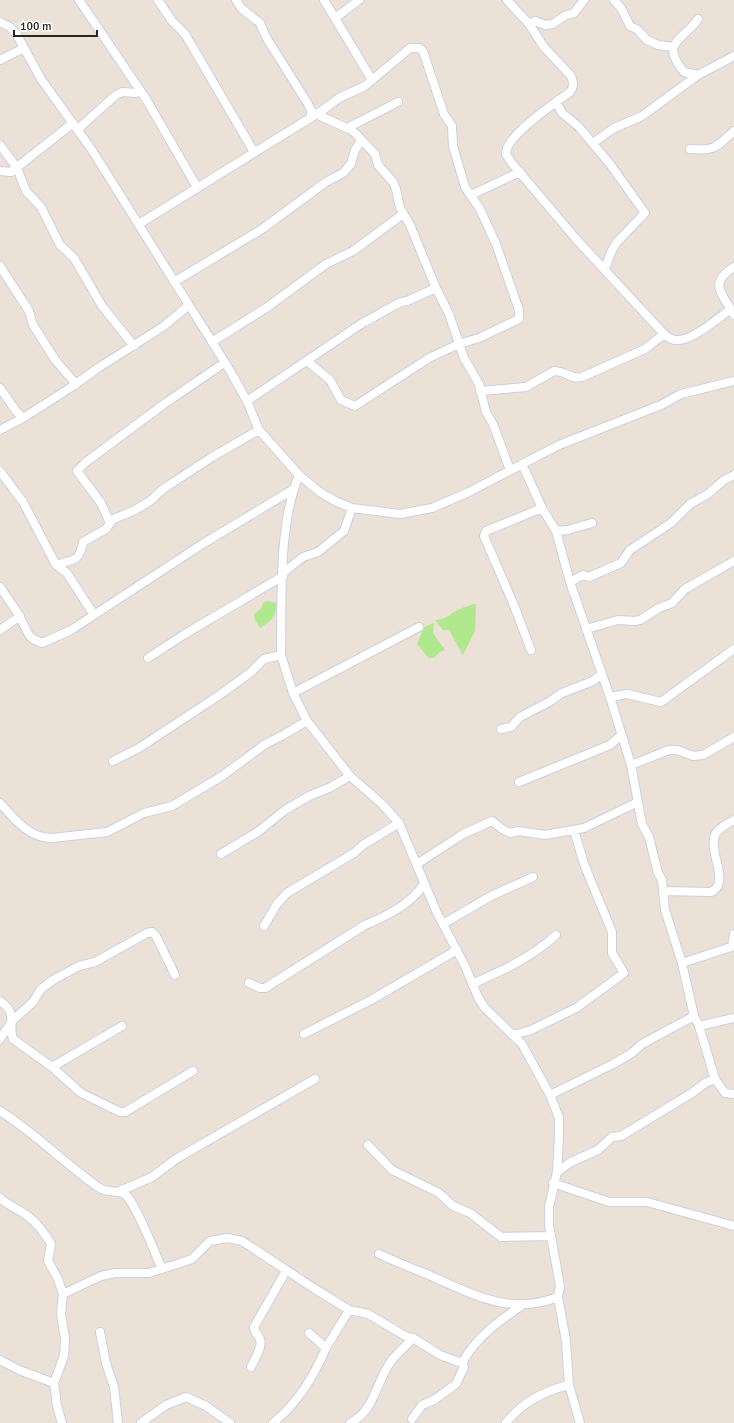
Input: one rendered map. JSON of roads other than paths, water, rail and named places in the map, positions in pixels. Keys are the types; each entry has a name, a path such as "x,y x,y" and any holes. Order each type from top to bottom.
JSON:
{"street":[{"path":"79,0 138,91 146,99 197,187"},
{"path":"158,0 172,20 185,34 254,152"},
{"path":"236,0 241,8 260,23 266,37 314,116 347,128 356,134 361,142 375,154 378,164 393,182 403,214 410,225 436,288 449,314 462,346 464,358 475,375 486,412 493,424 510,470"},
{"path":"324,0 372,80"},
{"path":"335,18 359,0"},
{"path":"507,0 529,24 544,47 574,81 574,87 570,92 523,128 507,145 506,154 571,234 664,334 677,340 685,339 732,312 720,293 718,286 723,276 734,267"},
{"path":"529,24 535,21 545,25 554,24 564,16 574,13 584,0"},
{"path":"614,0 621,8 630,26 638,30 647,40 658,45 673,47"},
{"path":"698,20 676,40 673,47 674,57 684,72 698,75"},
{"path":"0,22 10,27 24,48 41,79 92,150 174,282 190,305 247,401 259,430 300,475 329,498 352,508 388,514 416,512 432,508 469,492 560,444 661,405 681,394 734,381"},
{"path":"0,60 24,48"},
{"path":"138,224 314,116 339,98 365,86 410,48 419,48 423,51 444,114 452,126 452,141 465,187 480,209 496,244 520,316 516,321 502,329 429,358 355,406 341,400 330,380 307,361"},
{"path":"593,143 614,128 642,116 698,75 734,56"},
{"path":"0,171 7,173 17,168 116,95 122,92 136,93 138,91"},
{"path":"347,128 398,102"},
{"path":"556,102 562,113 578,126 610,164 645,213 617,242 604,269"},
{"path":"690,149 712,149 734,131"},
{"path":"174,282 262,230 326,182 342,173 351,164 355,150 361,142"},
{"path":"0,145 17,168 23,186 40,207 60,245 74,258 102,306 134,346"},
{"path":"471,195 520,172"},
{"path":"212,342 266,308 326,264 353,251 403,214"},
{"path":"0,266 29,311 33,325 56,361 76,384"},
{"path":"247,401 364,322 385,312 397,303 407,301 436,288"},
{"path":"0,430 23,418 134,346 164,326 190,305"},
{"path":"480,391 526,387 558,370 572,377 582,377 645,350 664,334"},
{"path":"56,565 77,558 81,554 83,542 106,529 111,522 109,521 101,503 77,471 86,462 164,404 199,382 224,363"},
{"path":"0,388 16,411 23,418"},
{"path":"109,521 140,507 163,489 212,457 259,430"},
{"path":"522,464 542,508 556,531 570,582 610,697 631,765 642,824 649,836 663,891 666,910 682,963 694,1016 699,1026 715,1079 725,1092 734,1094"},
{"path":"0,471 23,502 56,565 67,573 94,615"},
{"path":"300,475 288,507 283,575 281,655 293,693 307,720 350,776 382,804 399,824 417,864 424,884 484,1007 522,1044 534,1063 550,1095 559,1118 557,1172 553,1183 549,1207 550,1236 560,1286 558,1297 566,1341 569,1385 580,1423"},
{"path":"570,582 583,575 589,577 600,574 621,563 630,550 671,523 690,504 708,494 724,480 734,475"},
{"path":"0,587 20,616 29,635 33,639 42,643 71,630 204,543 294,488"},
{"path":"148,658 283,575 304,557 318,552 344,531 348,525 352,508"},
{"path":"531,650 514,603 484,536 486,531 542,508"},
{"path":"556,531 568,530 592,524"},
{"path":"586,629 618,620 640,620 672,603 685,589 734,561"},
{"path":"0,630 20,616"},
{"path":"293,693 419,627"},
{"path":"610,697 627,694 661,702 734,649"},
{"path":"113,761 139,748 218,696 250,673 264,659 281,655"},
{"path":"501,730 511,727 520,717 549,702 562,693 593,681 602,674"},
{"path":"0,803 25,829 43,837 52,838 107,832 144,814 172,806 183,800 222,776 264,745 307,720"},
{"path":"519,782 610,745 621,735"},
{"path":"631,765 669,750 677,750 692,756 703,755 734,737"},
{"path":"221,854 259,830 285,810 350,776"},
{"path":"417,864 463,834 492,821 510,833 518,831 545,835 574,830 606,818 638,802"},
{"path":"663,891 711,892 717,890 720,876 714,840 717,833 734,820"},
{"path":"264,926 277,904 287,893 399,824"},
{"path":"513,1035 531,1030 576,1008 624,973 612,953 612,932 584,864 574,830"},
{"path":"443,924 491,896 533,877"},
{"path":"249,983 260,988 265,988 365,925 379,919 410,901 424,884"},
{"path":"0,1039 13,1020 32,1002 41,990 53,980 79,966 95,962 148,933 152,932 156,936 175,975"},
{"path":"682,963 733,946 734,934"},
{"path":"472,984 499,972 541,949 556,935"},
{"path":"304,1034 371,1000 457,950"},
{"path":"0,1001 8,1006 13,1020 13,1039 52,1067 81,1093 120,1112 125,1112 193,1071"},
{"path":"550,1095 613,1064 632,1053 642,1044 694,1016"},
{"path":"699,1026 734,1018"},
{"path":"52,1067 122,1026"},
{"path":"0,1111 24,1126 66,1164 104,1192 120,1191 152,1178 181,1156 315,1079"},
{"path":"557,1172 571,1162 598,1150 612,1137 621,1136 692,1093 705,1083 715,1079"},
{"path":"368,1146 392,1170 439,1193 453,1206 470,1213 501,1237 550,1236"},
{"path":"553,1183 609,1202 647,1202 734,1226"},
{"path":"120,1191 126,1196 142,1223 162,1269"},
{"path":"0,1198 9,1206 29,1217 43,1232 51,1244 48,1261 64,1294 61,1314 64,1339 64,1356 54,1383 57,1406 62,1423"},
{"path":"64,1294 101,1276 115,1273 149,1273 192,1259 210,1241 227,1238 242,1241 286,1271 349,1310 368,1314 407,1337 414,1338 440,1355 462,1363"},
{"path":"379,1254 472,1295 495,1301 535,1304 558,1297"},
{"path":"251,1367 261,1345 260,1339 254,1331 254,1327 286,1271"},
{"path":"412,1419 422,1405 434,1400 456,1384 464,1368 462,1363 469,1350 485,1333 500,1320 524,1304"},
{"path":"272,1423 291,1407 319,1364 326,1348 349,1310"},
{"path":"100,1332 106,1363 114,1387 118,1423"},
{"path":"309,1333 326,1348"},
{"path":"350,1423 360,1418 374,1398 392,1360 414,1338"},
{"path":"0,1360 19,1370 54,1383"},
{"path":"506,1423 516,1410 530,1401 545,1392 569,1385"},
{"path":"141,1423 166,1405 186,1397 206,1406 230,1423"}]}
